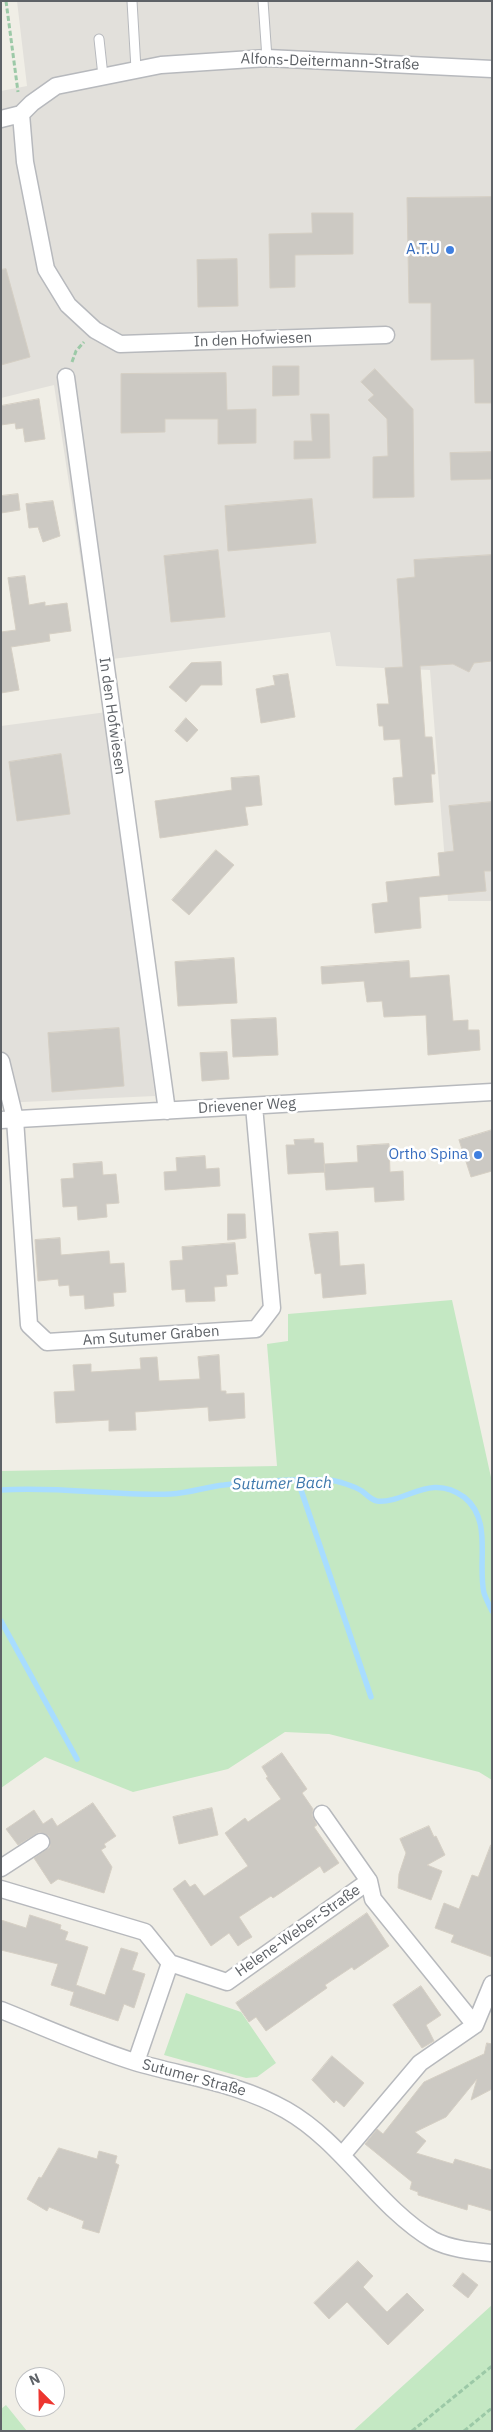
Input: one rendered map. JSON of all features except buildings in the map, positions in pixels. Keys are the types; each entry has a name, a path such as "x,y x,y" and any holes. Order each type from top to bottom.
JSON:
{"street":[{"name":"Alfons-Deitermann-Straße","path":"1,119 21,114 32,103 56,86 161,65 267,58 492,69"},
{"name":"In den Hofwiesen","path":"21,114 26,162 46,269 68,304 95,330 120,344 386,335"},
{"name":"In den Hofwiesen","path":"66,377 167,1111"},
{"name":"Am Sutumer Graben","path":"1,1061 29,1325 47,1342 256,1329 272,1308 254,1106"},
{"name":"Drievener Weg","path":"8,1120 492,1092"},
{"name":"Helene-Weber-Straße","path":"322,1814 369,1881 373,1899 475,2024"},
{"path":"1,1868 41,1842"},
{"name":"Helene-Weber-Straße","path":"170,1963 227,1982 369,1881"},
{"path":"1,1889 145,1932 170,1963 136,2062"},
{"path":"343,2154 420,2063 475,2024 492,1984"},
{"name":"Sutumer Straße","path":"1,2010 136,2062 246,2090 287,2110 343,2154 381,2196 407,2220 434,2240 469,2251 492,2253"}],"lane":[{"path":"132,1 136,69"},
{"path":"263,1 267,58"},
{"path":"99,39 103,76"}],"path":[{"path":"6,1 21,114"},
{"path":"66,377 76,351 95,330"},
{"path":"412,2431 492,2366"},
{"path":"464,2431 492,2408"}],"shaded area":[{"path":"17,1 492,1 492,901 448,901 430,670 336,666 330,632 96,661 54,385 1,398 1,91 27,86"},
{"path":"107,712 155,1096 1,1103 1,726"}],"green space":[{"path":"452,1300 492,1482 492,1780 479,1772 329,1734 285,1732 228,1769 133,1792 45,1757 1,1788 1,1471 277,1466 267,1344 288,1341 288,1314"},
{"path":"186,1993 241,2012 276,2063 257,2077 246,2078 164,2055"},
{"path":"492,2305 492,2431 353,2431"},
{"path":"6,2405 27,2431 1,2431 1,2409"}],"waterway":[{"name":"Sutumer Bach","path":"1,1490 44,1489 129,1494 171,1494 248,1482 329,1480 355,1487 377,1501 387,1501 429,1488 452,1490 464,1497 473,1506 478,1517 482,1542 482,1581 484,1593 492,1611"},
{"path":"298,1481 371,1697"},
{"name":"Sutumer Bach","path":"1,1621 77,1759"}],"place":[{"name":"A.T.U","path":"450,250"},
{"name":"Ortho Spina","path":"478,1155"}]}
